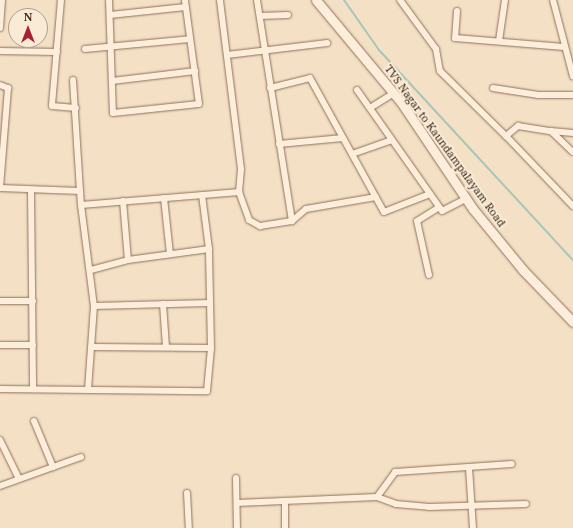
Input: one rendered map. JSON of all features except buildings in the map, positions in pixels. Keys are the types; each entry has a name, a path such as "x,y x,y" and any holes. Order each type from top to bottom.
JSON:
{"street":[{"path":"0,28 2,0"},
{"path":"62,0 52,106 76,108"},
{"path":"109,0 113,113 199,104 185,0"},
{"path":"220,0 241,169 239,192 245,215 254,225 292,221 306,209 376,197"},
{"path":"258,0 264,50 292,221"},
{"name":"TVS Nagar to Kaundampalayam Road","path":"316,0 394,93 466,199 523,270 573,322"},
{"path":"400,0 436,49 440,71 506,136 573,206"},
{"path":"499,41 505,0"},
{"path":"553,0 564,47 573,76"},
{"path":"110,15 186,7"},
{"path":"457,11 454,38 564,47"},
{"path":"260,16 288,15"},
{"path":"85,49 190,39"},
{"path":"227,55 327,43"},
{"path":"0,51 57,52"},
{"path":"112,80 195,71"},
{"path":"270,88 310,78 384,212 430,194"},
{"path":"73,80 76,108 81,205 91,270 94,306 88,390"},
{"path":"0,85 8,88 0,188 31,192 80,190"},
{"path":"493,88 538,95 573,95"},
{"path":"357,90 442,211 466,199"},
{"path":"370,108 394,93"},
{"path":"506,136 518,126 573,133"},
{"path":"551,131 573,152"},
{"path":"279,144 343,138"},
{"path":"352,154 392,140"},
{"path":"31,192 33,390"},
{"path":"81,205 239,192"},
{"path":"0,389 207,391 211,348 209,249 202,195"},
{"path":"164,198 170,254"},
{"path":"122,202 128,260"},
{"path":"429,275 416,221 439,207"},
{"path":"91,270 128,260 209,249"},
{"path":"0,300 33,302"},
{"path":"94,306 209,303"},
{"path":"163,304 166,347"},
{"path":"0,345 33,345"},
{"path":"92,347 211,348"},
{"path":"34,421 54,467"},
{"path":"0,440 19,479"},
{"path":"0,486 81,457"},
{"path":"377,498 395,472 512,464"},
{"path":"469,468 473,528"},
{"path":"236,478 237,528"},
{"path":"187,493 189,528"},
{"path":"237,503 377,498 396,504 472,507 526,504"},
{"path":"285,501 285,528"}],"waterway":[{"path":"344,0 379,50 573,260"}]}
